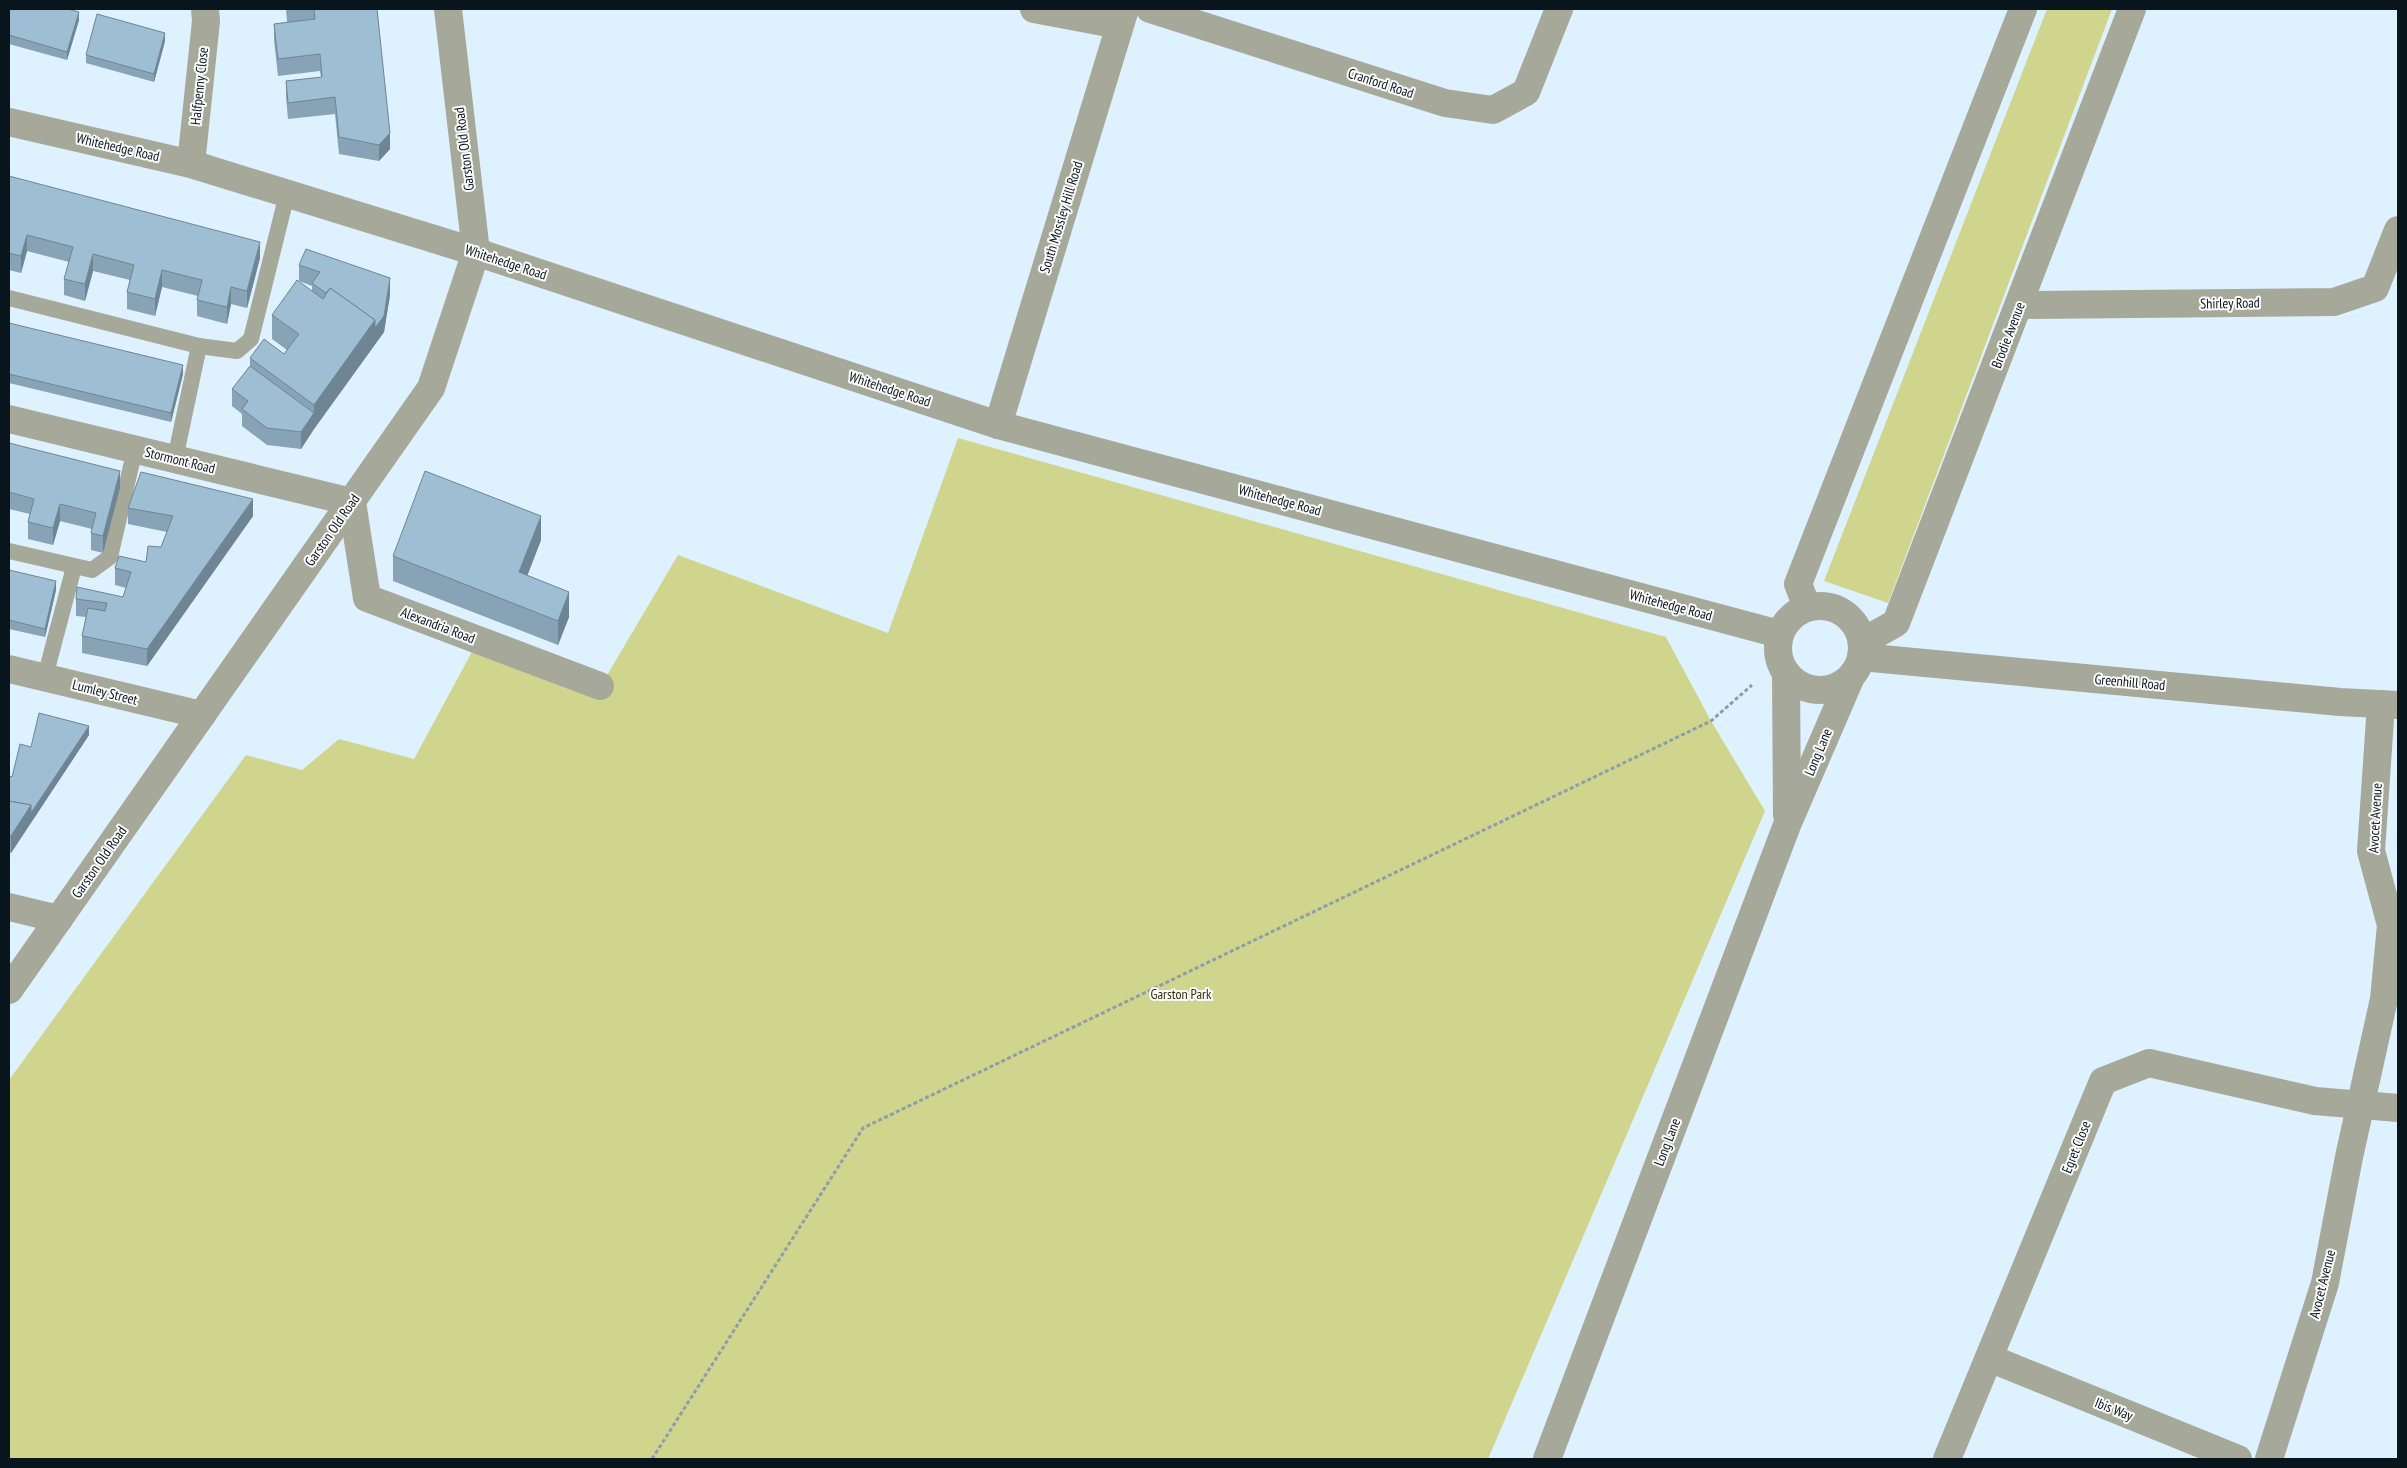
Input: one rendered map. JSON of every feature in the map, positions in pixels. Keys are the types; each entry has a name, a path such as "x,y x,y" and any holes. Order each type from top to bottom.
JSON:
{"street":[{"name":"Halfpenny Close","path":"191,164 206,21 205,9"},
{"name":"Garston Old Road","path":"9,990 431,388 476,252 448,9"},
{"path":"1034,9 1122,17"},
{"name":"Cranford Road","path":"1150,9 1445,103 1493,110 1526,92 1559,9"},
{"path":"1807,607 1798,584 2023,9"},
{"name":"Brodie Avenue","path":"1858,659 1896,623 2020,306 2132,9"},
{"name":"South Mossley Hill Road","path":"998,425 1122,17"},
{"name":"Whitehedge Road","path":"9,122 191,164 476,252 998,425 1779,634"},
{"name":"Shirley Road","path":"2020,306 2334,302 2375,288 2398,230"},
{"name":"Stormont Road","path":"9,419 352,502"},
{"name":"Alexandria Road","path":"352,502 367,598 600,686"},
{"path":"1821,606 1835,609 1848,616 1857,628 1858,659 1838,687 1824,691 1809,690 1796,684 1782,668 1777,648 1779,634 1791,617 1807,607 1821,606"},
{"name":"Greenhill Road","path":"1858,659 2390,705"},
{"name":"Long Lane","path":"1547,1459 1787,825 1858,659"},
{"name":"Long Lane","path":"1782,668 1787,825"},
{"name":"Lumley Street","path":"9,669 202,715"},
{"name":"Avocet Avenue","path":"2269,1459 2325,1283 2349,1157 2362,1106 2384,999 2391,925 2371,851 2390,705"},
{"path":"9,907 59,920"},
{"name":"Egret Close","path":"1947,1459 2103,1081 2149,1063 2315,1101 2362,1106"},
{"path":"2362,1106 2398,1108"},
{"name":"Ibis Way","path":"1989,1358 2238,1459"}],"lane":[{"path":"9,298 199,346 237,351 251,339 287,194"},
{"path":"175,459 199,346"},
{"path":"9,551 92,570 110,557 135,449"},
{"path":"45,678 74,567"}],"path":[{"path":"652,1459 863,1128 1711,721 1782,668"}],"green space":[{"path":"2047,9 2112,9 1888,603 1824,581"},
{"name":"Garston Park","path":"958,438 1666,637 1711,721 1765,811 1488,1459 9,1459 9,1080 246,755 302,770 339,739 414,759 480,637 606,677 678,555 888,633"}],"building":[{"path":"9,9 68,9 79,12 67,52 9,35"},
{"path":"314,9 377,9 390,133 379,145 339,137 335,97 288,103 286,81 322,77 320,54 278,59 274,24 315,19"},
{"path":"97,14 165,33 154,74 86,55"},
{"path":"9,176 260,242 247,291 231,287 227,307 197,300 202,280 162,270 155,299 127,292 134,265 93,254 85,284 64,279 73,247 27,235 21,256 9,253"},
{"path":"306,249 390,278 384,316 375,328 375,320 330,288 326,293 312,283 320,272 299,265"},
{"path":"297,280 323,299 330,288 375,320 314,405 250,358 264,339 284,354 299,334 272,315"},
{"path":"9,323 183,365 171,413 9,374"},
{"path":"250,366 314,413 301,432 267,428 242,409 248,401 232,389"},
{"path":"9,443 120,471 103,536 91,533 96,513 60,504 53,528 28,522 34,499 9,492"},
{"path":"425,471 541,516 519,572 569,592 558,621 393,556"},
{"path":"141,472 253,499 147,649 82,636 88,608 105,611 107,603 76,599 77,587 123,597 131,572 115,568 119,556 146,562 148,546 161,547 173,516 128,508"},
{"path":"9,570 56,581 45,629 9,620"},
{"path":"39,713 89,726 31,813 31,805 9,801 9,776 12,777 20,744 31,747"},
{"path":"9,801 31,805 11,836 9,836"}]}
